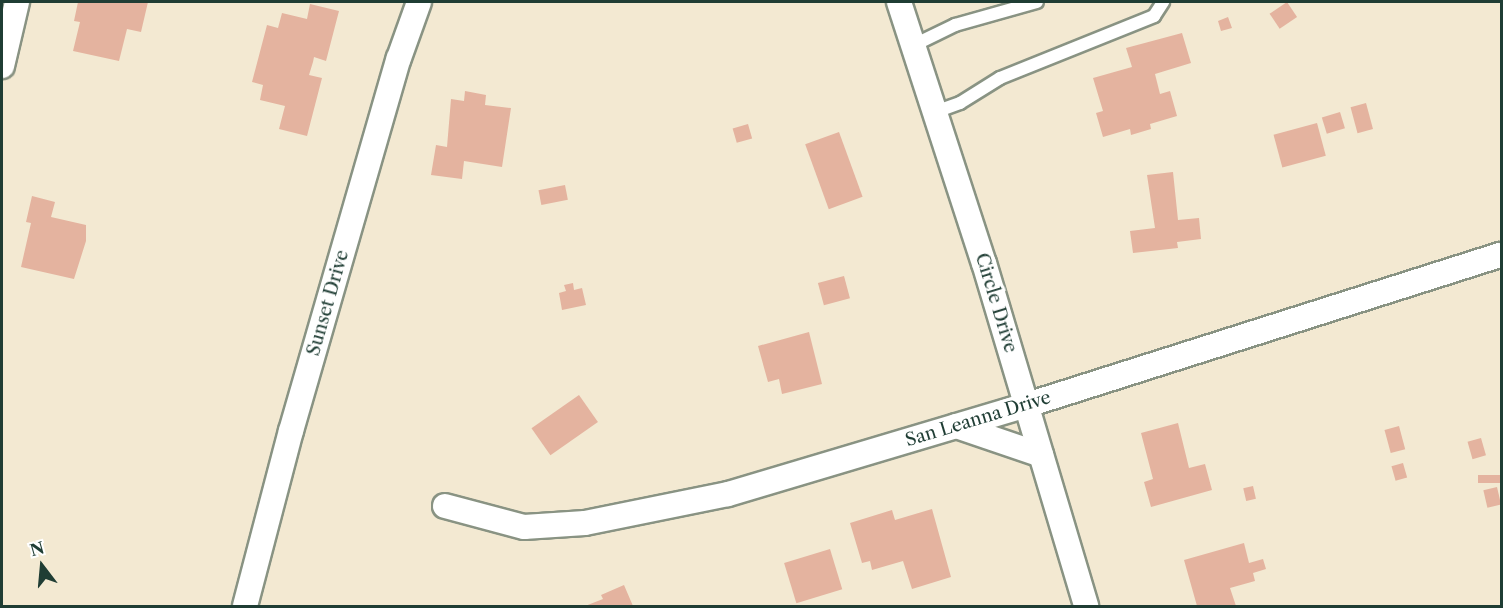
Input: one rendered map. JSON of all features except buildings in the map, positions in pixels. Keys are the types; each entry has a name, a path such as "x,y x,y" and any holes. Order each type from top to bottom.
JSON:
{"street":[{"path":"2,66 16,2"},
{"name":"Sunset Drive","path":"245,606 298,408 399,58 419,2"},
{"name":"Circle Drive","path":"899,2 1027,405 1086,606"},
{"name":"San Leanna Drive","path":"445,506 524,527 585,523 728,494 1027,405 1502,254"},
{"path":"956,426 1041,455"}],"lane":[{"path":"914,45 955,25 1037,2"},
{"path":"935,112 960,103 1000,78 1154,16 1162,2"}]}
